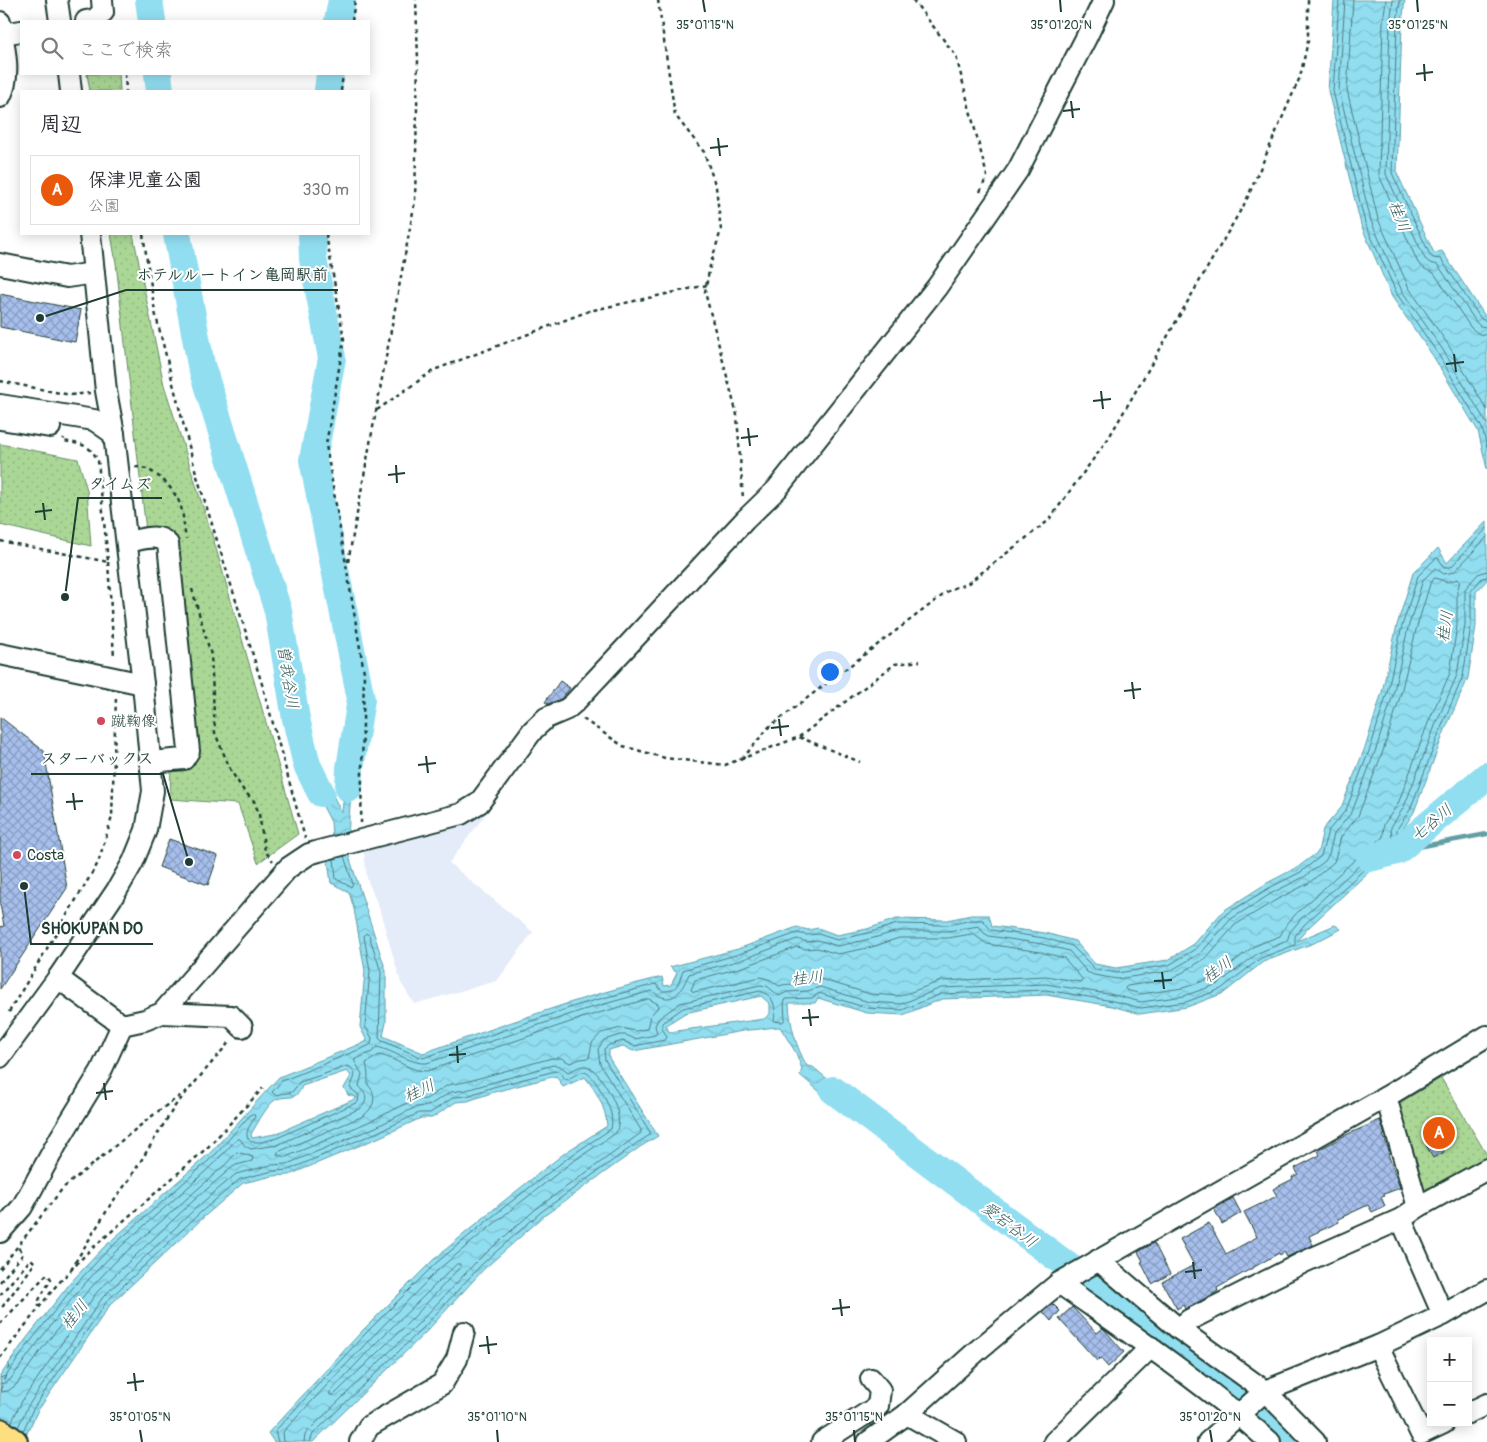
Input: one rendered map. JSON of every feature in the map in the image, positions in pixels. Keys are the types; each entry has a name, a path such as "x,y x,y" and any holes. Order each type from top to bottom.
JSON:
{"main road":[{"path":"0,1432 14,1442"}],"street":[{"path":"57,0 60,20"},
{"path":"94,20 103,12 102,0"},
{"path":"122,1026 146,1020 162,1013 288,868 314,852 461,814 479,803 533,730 546,718 567,709 574,703 745,520 777,489 937,287 1018,170 1104,0"},
{"path":"0,98 5,88 7,74 8,29"},
{"path":"69,75 71,90"},
{"path":"0,1057 58,978 117,890 133,862 146,830 153,791 127,542 114,434 106,391 90,235"},
{"path":"0,264 67,277 94,273"},
{"path":"0,405 94,420 114,434"},
{"path":"0,419 96,434 114,434"},
{"path":"127,542 156,537 168,544 189,752 184,759 150,762"},
{"path":"0,654 143,684"},
{"path":"58,978 122,1026"},
{"path":"162,1013 231,1016 242,1027"},
{"path":"0,1232 22,1207 60,1138 101,1071 122,1026"},
{"path":"868,1442 907,1414 978,1350 1062,1281 1386,1097 1487,1036"},
{"path":"1386,1097 1418,1207"},
{"path":"1179,1329 1189,1320 1304,1262 1401,1219 1418,1207 1487,1169"},
{"path":"1401,1219 1442,1316"},
{"path":"1093,1263 1263,1392 1315,1442"},
{"path":"1062,1281 1242,1411 1270,1442"},
{"path":"1208,1442 1263,1392 1378,1346 1442,1316 1487,1290"},
{"path":"360,1442 369,1426 442,1384 457,1359 464,1332"},
{"path":"1378,1346 1421,1434 1436,1427"},
{"path":"1054,1442 1151,1347"},
{"path":"822,1442 878,1406 880,1390 871,1379"},
{"path":"1472,1410 1487,1404"},
{"path":"907,1414 956,1442"}],"path":[{"path":"352,20 355,0"},
{"path":"347,566 415,201 418,60 416,0"},
{"path":"658,0 675,115 704,152 716,187 721,230 710,266 705,292 737,415 745,520"},
{"path":"913,0 956,56 987,176 980,193"},
{"path":"742,759 769,727 951,589 967,584 1048,521 1108,440 1246,201 1300,77 1308,41 1308,0"},
{"path":"125,75 126,90"},
{"path":"341,90 344,75"},
{"path":"143,235 155,312 196,472 262,684 301,823 314,852"},
{"path":"326,235 344,339 326,445 364,672 357,840"},
{"path":"376,410 434,370 443,366 589,312 707,285"},
{"path":"0,381 70,395 93,393"},
{"path":"64,437 63,441 84,444 93,452 98,461 108,562 114,657"},
{"path":"133,467 144,469 159,477 176,497 180,506 186,542"},
{"path":"0,541 108,562"},
{"path":"189,581 211,656 215,733 231,771 254,801 259,814 265,851 271,859"},
{"path":"567,709 623,746 665,758 725,765 799,737 895,664 920,661"},
{"path":"9,1013 98,863 112,817 116,690"},
{"path":"799,737 860,762"},
{"path":"55,936 59,939"},
{"path":"69,1272 175,1106 242,1027"},
{"path":"1,1356 38,1308 88,1252 208,1147 263,1088"},
{"path":"0,1269 63,1188 150,1118 190,1089"},
{"path":"0,1282 23,1254 18,1247"},
{"path":"0,1295 31,1259 35,1263 0,1310"},
{"path":"0,1324 47,1274 51,1278 39,1300 38,1308"}],"shaded area":[{"path":"485,805 491,807 449,863 533,932 497,981 414,1004 401,983 379,908 367,879 363,844"}],"green space":[{"path":"87,75 119,75 120,90 90,90"},
{"path":"111,235 133,235 164,385 213,538 298,834 258,863 238,804 170,799 171,765 185,765 172,540 146,531 116,263"},
{"path":"0,444 78,459 87,490 91,546 0,525"},
{"path":"1441,1078 1487,1155 1487,1161 1431,1193 1421,1191 1397,1111 1401,1102"}],"water":[{"name":"桂川","path":"1334,0 1405,0 1402,23 1397,173 1434,253 1442,251 1487,319 1487,469 1478,431 1433,356 1392,297 1361,225 1328,91"},
{"name":"桂川","path":"1487,521 1487,580 1476,592 1476,626 1468,678 1445,730 1414,812 1401,832 1404,833 1463,783 1473,784 1431,825 1374,867 1308,928 1297,941 1335,925 1341,929 1314,943 1263,962 1224,993 1187,1007 1140,1014 1112,1006 1046,995 942,999 903,1015 867,1013 818,998 815,1003 789,1003 794,1036 807,1066 813,1067 863,1109 863,1116 848,1108 839,1097 820,1092 800,1075 802,1069 796,1053 780,1027 748,1030 633,1051 623,1046 609,1050 609,1058 658,1136 544,1216 484,1269 427,1331 313,1442 274,1442 268,1433 363,1330 433,1260 566,1152 607,1126 605,1112 597,1094 585,1077 563,1087 556,1076 494,1092 468,1101 456,1102 432,1118 421,1118 289,1175 273,1176 243,1183 110,1305 37,1412 23,1442 0,1442 0,1376 26,1339 71,1282 103,1248 212,1151 279,1077 367,1041 360,1027 365,971 354,909 349,892 331,883 328,861 332,835 331,822 299,760 311,759 318,775 324,778 342,813 349,751 355,751 348,853 386,971 386,1023 383,1036 423,1053 601,993 662,977 664,986 671,985 677,973 670,967 738,949 797,927 808,930 818,928 837,935 867,929 896,919 947,920 971,915 989,915 992,926 1045,933 1075,941 1095,964 1116,968 1168,960 1194,944 1223,911 1267,883 1298,867 1318,852 1323,829 1341,808 1366,745 1382,692 1397,625 1413,573 1438,548 1447,563","holes":["761,996 770,1004 770,1014 764,1019 669,1032 666,1025 685,1013","347,1071 351,1076 344,1088 348,1095 357,1098 275,1134 252,1138 251,1134 268,1107 275,1100 297,1095 302,1086"]}],"building":[{"path":"0,294 81,310 75,342 0,327"},
{"path":"560,681 570,688 561,699 548,704 545,702"},
{"path":"0,717 44,751 67,888 0,989 0,927 4,926 0,904"},
{"path":"169,839 218,856 208,885 159,867"},
{"path":"1380,1120 1390,1153 1388,1154 1400,1188 1381,1197 1385,1206 1372,1212 1368,1205 1338,1219 1339,1222 1309,1236 1313,1245 1287,1257 1284,1252 1280,1255 1279,1253 1217,1288 1218,1291 1202,1300 1185,1309 1183,1305 1177,1309 1162,1282 1194,1265 1180,1239 1209,1223 1226,1254 1257,1237 1244,1212 1277,1196 1273,1189 1293,1179 1292,1177 1298,1174 1295,1168 1320,1155 1318,1150 1339,1138"},
{"path":"1437,1139 1444,1152 1433,1158 1426,1145"},
{"path":"1233,1198 1241,1213 1222,1224 1214,1209"},
{"path":"1154,1243 1170,1274 1152,1284 1138,1252"},
{"path":"1053,1304 1060,1311 1051,1321 1043,1312"},
{"path":"1072,1307 1097,1333 1103,1328 1124,1352 1108,1367 1100,1358 1097,1361 1059,1319"}],"waterway":[{"name":"曽我谷川","path":"149,0 152,20"},
{"path":"338,20 342,0"},
{"name":"曽我谷川","path":"158,75 160,90"},
{"path":"328,90 330,75"},
{"name":"曽我谷川","path":"177,235 201,365 278,611 296,719 307,765 321,793"},
{"path":"312,235 313,259 332,358 313,460 361,699 350,768 349,788"},
{"name":"七谷川","path":"1370,858 1397,851 1487,776"},
{"path":"1397,851 1487,834"},
{"name":"愛宕谷川","path":"833,1090 1240,1395 1273,1424 1288,1442"}],"ferry route":[{"path":"0,1391 12,1358"}],"place":[{"name":"ホテルルートイン亀岡駅前","path":"40,318"},
{"name":"タイムズ","path":"65,597"},
{"name":"蹴鞠像","path":"101,721"},
{"name":"Costa","path":"17,855"},
{"name":"スターバックス","path":"189,862"},
{"name":"SHOKUPAN DO","path":"24,886"},
{"name":"保津児童公園","path":"1439,1133"}]}
